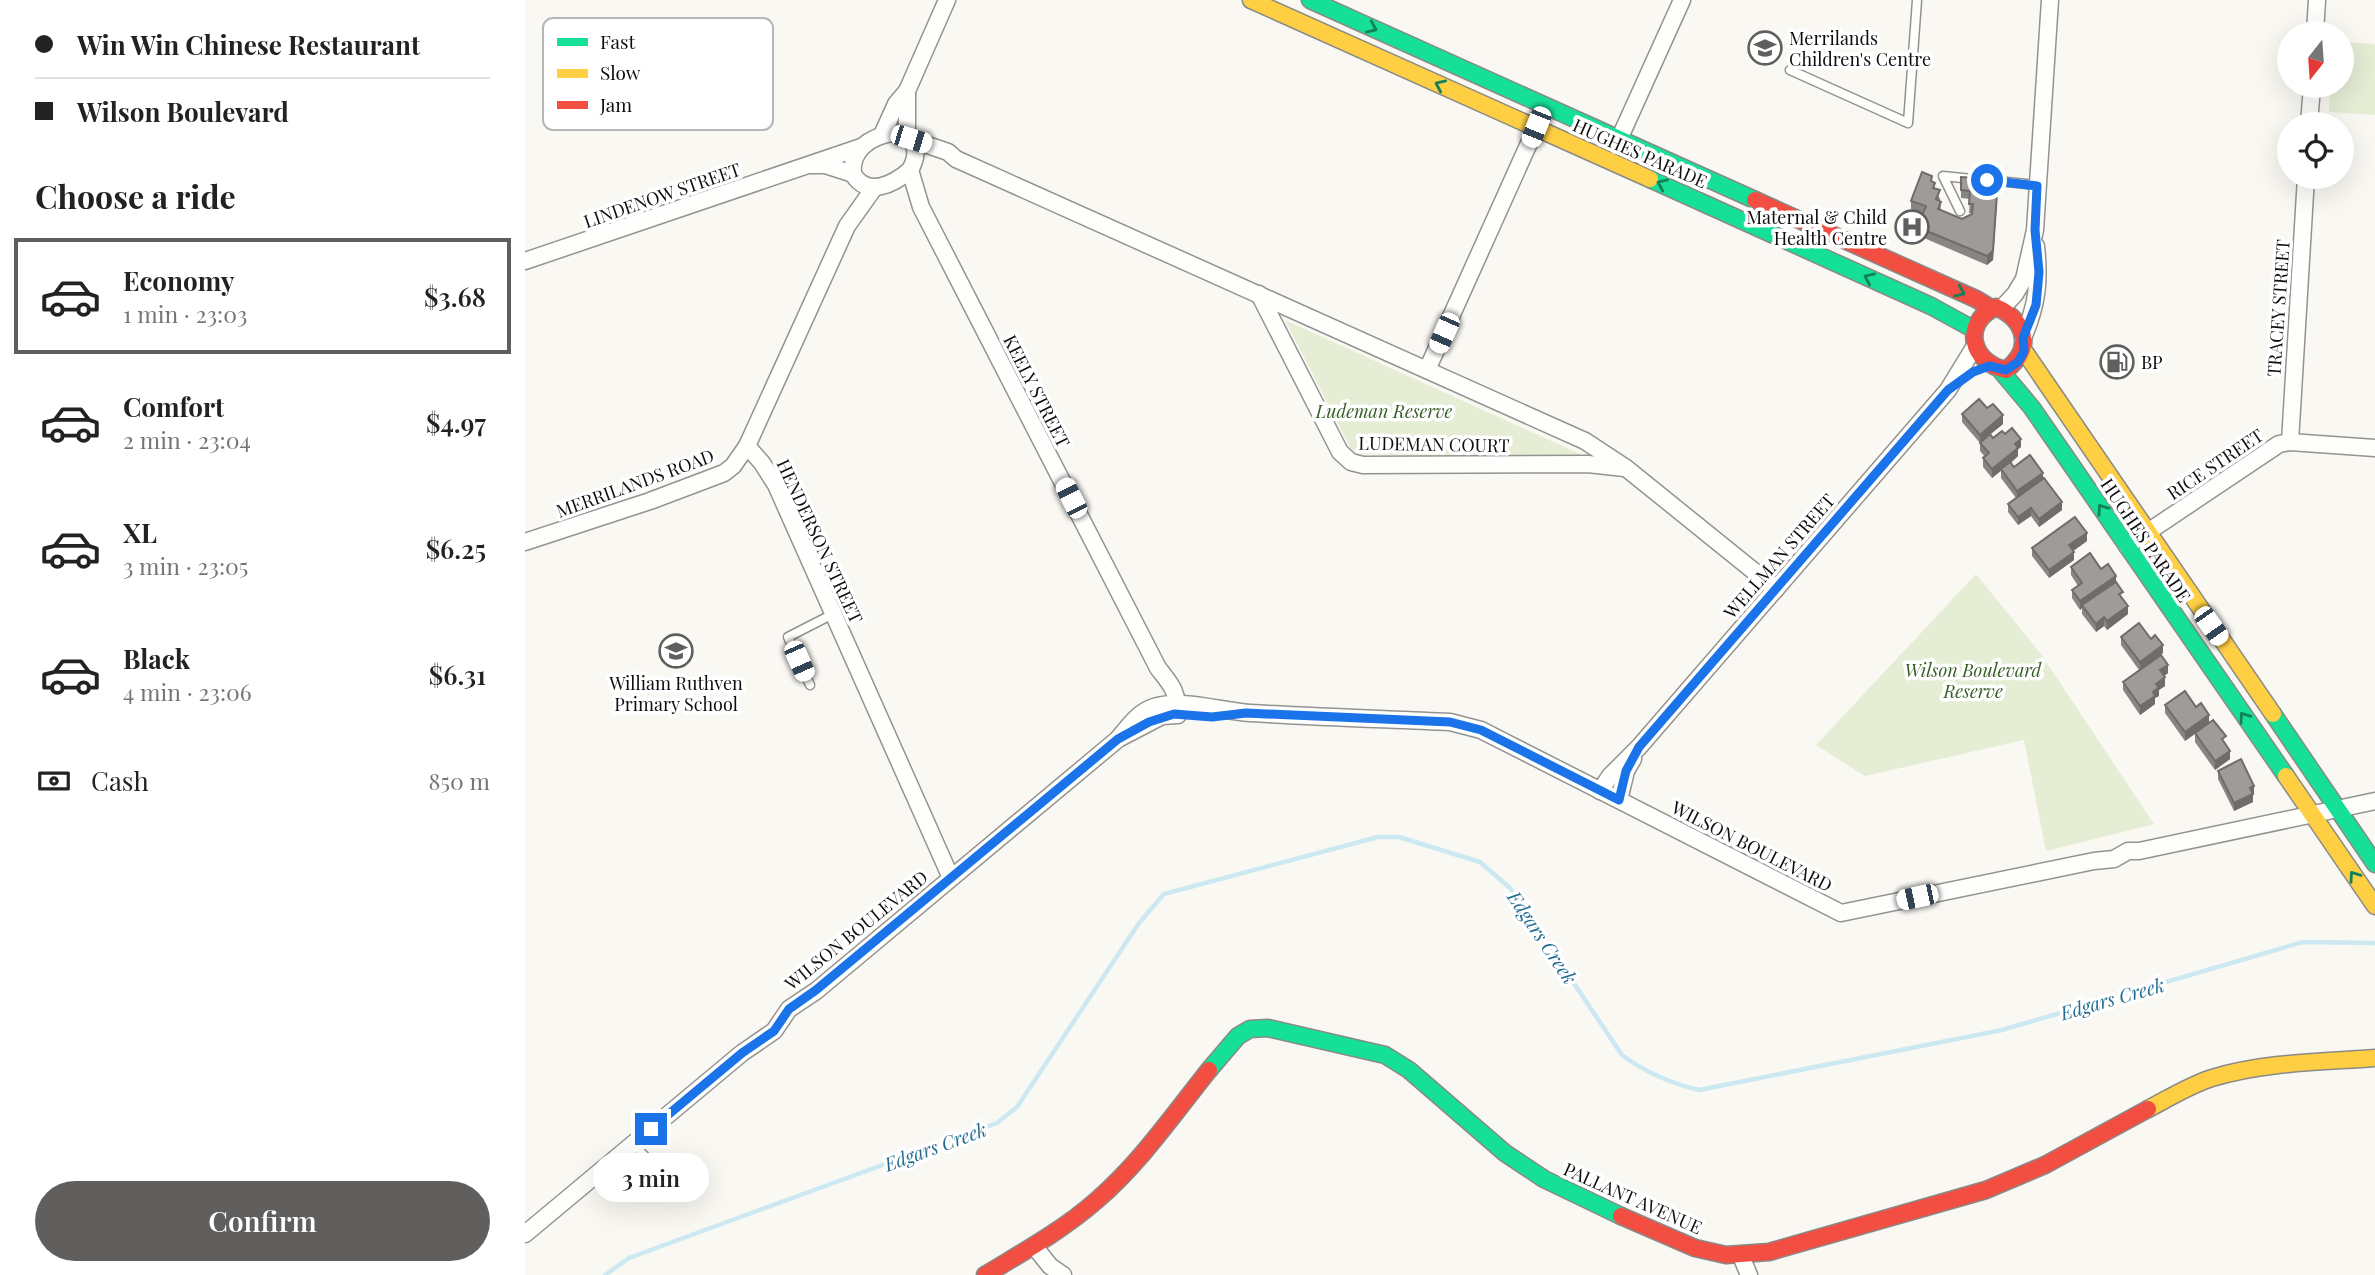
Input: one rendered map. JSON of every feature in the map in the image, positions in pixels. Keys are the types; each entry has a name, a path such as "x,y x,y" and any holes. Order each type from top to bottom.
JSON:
{"street":[{"path":"882,135 896,104 907,91 947,0"},
{"name":"HUGHES PARADE","path":"1251,0 1931,306 1973,329"},
{"name":"HUGHES PARADE","path":"1310,0 1996,309"},
{"path":"1609,161 1682,0"},
{"path":"2035,230 2024,279 2015,294 1977,321 1973,329 1975,346 1995,368 2011,368 2018,362 2038,293 2035,230 2050,0"},
{"path":"2316,21 2317,0"},
{"path":"907,91 909,137"},
{"path":"1427,370 1545,106"},
{"path":"747,446 847,226 852,207 854,155 861,147 882,135 892,133 909,137 916,152 912,167 881,186 847,226"},
{"name":"LUDEMAN COURT","path":"909,137 948,152 956,159 1585,441 1626,468 1776,589"},
{"name":"LINDENOW STREET","path":"525,261 861,147"},
{"name":"LUDEMAN COURT","path":"912,167 932,157 956,159"},
{"name":"LINDENOW STREET","path":"811,165 825,165 853,175"},
{"name":"KEELY STREET","path":"912,167 921,207 1158,668 1175,691 1173,708"},
{"path":"853,175 864,185 881,186"},
{"name":"KEELY STREET","path":"881,186 905,193 921,207"},
{"name":"TRACEY STREET","path":"2290,442 2305,189"},
{"name":"LUDEMAN COURT","path":"1259,294 1340,452 1351,462 1363,465 1588,464 1626,468"},
{"path":"1996,309 2013,318 2023,345"},
{"name":"HUGHES PARADE","path":"2023,345 2147,532 2375,864"},
{"name":"WELLMAN STREET","path":"1600,791 1609,776 1639,747 1948,390 1975,346"},
{"name":"HUGHES PARADE","path":"1995,368 2032,408 2375,906"},
{"name":"WELLMAN STREET","path":"1948,390 1973,372 1995,368"},
{"name":"RICE STREET","path":"2127,545 2270,448 2290,442 2375,448"},
{"name":"MERRILANDS ROAD","path":"525,542 650,501 724,473 733,466 747,446"},
{"name":"HENDERSON STREET","path":"747,446 776,485 951,878"},
{"name":"WILSON BOULEVARD","path":"525,1234 742,1053 774,1031 789,1009 816,990 1118,739 1173,708 1212,717 1246,713 1450,722 1481,730 1841,913 2094,860 2114,859 2128,850 2139,850 2375,801"},
{"name":"WELLMAN STREET","path":"1619,800 1626,771 1639,747"},
{"name":"PALLANT AVENUE","path":"985,1275 1067,1224 1109,1189 1150,1145 1238,1036 1258,1028 1363,1048 1385,1055 1409,1070 1505,1153 1544,1179 1582,1199 1695,1248 1741,1256 1769,1252 1986,1190 2045,1165 2213,1077 2246,1070 2375,1058"},
{"path":"1034,1246 1050,1266 1063,1275"},
{"path":"1741,1256 1749,1275"}],"lane":[{"path":"1790,70 1908,122 1917,0"},
{"path":"1960,211 1943,176 2037,186"},
{"path":"810,685 788,637 834,614"},
{"path":"633,1144 668,1180"}],"green space":[{"path":"2354,43 2375,44 2375,115 2329,112 2330,98 2354,98"},
{"name":"Ludeman Reserve","path":"1285,320 1589,458 1361,454 1351,449"},
{"name":"Wilson Boulevard Reserve","path":"1976,574 2041,654 2154,824 2046,851 2024,740 1865,776 1816,745"}],"building":[{"path":"1922,172 1932,176 1931,181 1935,183 1933,188 1940,190 1936,199 1941,202 1938,209 1962,219 1972,214 1973,204 1969,204 1970,191 1961,190 1961,177 1998,179 1993,251 1987,256 1917,227 1926,206 1911,201"},
{"path":"1979,399 1987,408 1993,404 2003,415 1980,435 1962,414"},
{"path":"2012,428 2021,439 2015,444 2018,448 1992,469 1983,458 1989,453 1980,443 1990,434 1993,438"},
{"path":"2030,455 2043,473 2017,491 2001,469 2010,462 2014,467"},
{"path":"2044,478 2062,502 2039,519 2031,508 2018,517 2008,504"},
{"path":"2075,517 2087,533 2069,545 2074,552 2049,570 2032,548"},
{"path":"2090,553 2101,569 2108,564 2116,576 2080,601 2072,590 2082,583 2071,567"},
{"path":"2116,582 2123,592 2119,594 2128,606 2107,621 2104,617 2096,624 2082,605"},
{"path":"2139,623 2151,639 2155,635 2163,645 2140,662 2121,637"},
{"path":"2161,655 2168,665 2160,670 2165,677 2156,684 2159,687 2153,692 2155,696 2140,706 2123,682"},
{"path":"2185,691 2196,707 2201,703 2209,715 2185,732 2165,705"},
{"path":"2213,720 2226,736 2222,739 2230,751 2215,761 2195,733"},
{"path":"2241,759 2254,786 2250,788 2253,794 2234,803 2218,771"}],"waterway":[{"name":"Edgars Creek","path":"605,1275 629,1258 997,1123 1017,1107 1139,923 1164,894 1378,837 1399,837 1480,862 1510,888 1622,1055 1659,1077 1699,1090 2002,1030 2303,942 2375,943"}],"traffic: fast":[{"path":"1310,0 1755,200"},
{"path":"1650,179 1931,306 1973,329"},
{"path":"2001,371 2032,408 2286,776"},
{"path":"2273,714 2375,864"},
{"path":"1209,1070 1238,1036 1250,1029 1268,1028 1385,1055 1409,1070 1505,1153 1544,1179 1621,1216"}],"traffic: slow":[{"path":"1251,0 1650,179"},
{"path":"2024,351 2273,714"},
{"path":"2286,776 2375,906"},
{"path":"2148,1109 2196,1084 2232,1073 2293,1064 2375,1058"}],"traffic: jam":[{"path":"1755,200 1991,308"},
{"path":"1996,307 2014,319 2023,335 2020,353 2006,370 1985,359 1975,342 1978,323 1996,307"},
{"path":"985,1275 1057,1231 1113,1186 1209,1070"},
{"path":"1621,1216 1695,1248 1726,1255 1769,1252 1986,1190 2045,1165 2148,1109"}],"place":[{"name":"Merrilands Children's Centre","path":"1765,48"},
{"name":"Maternal & Child Health Centre","path":"1912,227"},
{"name":"BP","path":"2117,362"},
{"name":"William Ruthven Primary School","path":"676,651"}],"route":[{"path":"651,1129 742,1053 774,1031 789,1009 816,990 1118,739 1162,716 1174,714 1212,717 1246,713 1450,722 1481,730 1619,800 1626,771 1639,747 1948,390 1973,372 1989,366 2001,371 2006,370 2018,362 2024,351 2023,338 2038,293 2035,230 2037,186 1987,180"}]}
